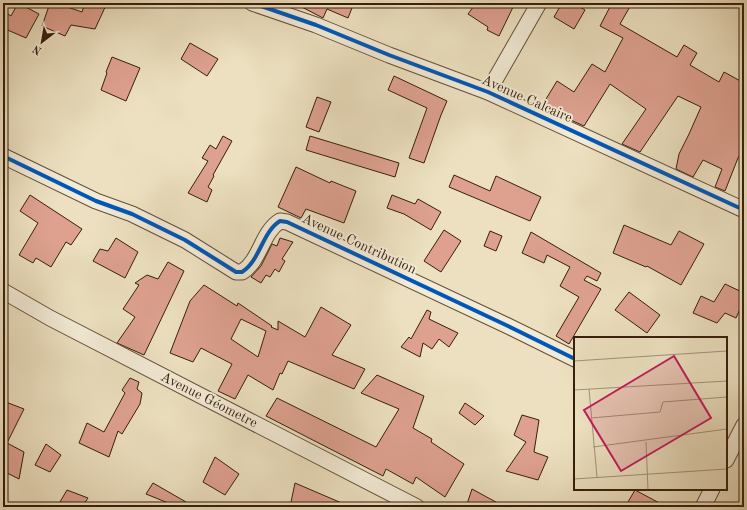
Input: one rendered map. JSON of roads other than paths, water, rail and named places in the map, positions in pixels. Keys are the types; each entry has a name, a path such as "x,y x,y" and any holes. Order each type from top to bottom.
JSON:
{"street":[{"name":"Avenue Calcaire","path":"252,3 316,25 389,55 488,92 744,210"},
{"path":"488,92 539,3"},
{"name":"Avenue Contribution","path":"3,156 90,198 132,214 184,240 236,272 242,272 249,265 271,229 276,224 280,221 287,222 574,359"},
{"name":"Avenue Géometre","path":"3,291 50,318 417,507"},
{"path":"727,456 731,438 744,425"},
{"path":"702,507 711,490"}]}
